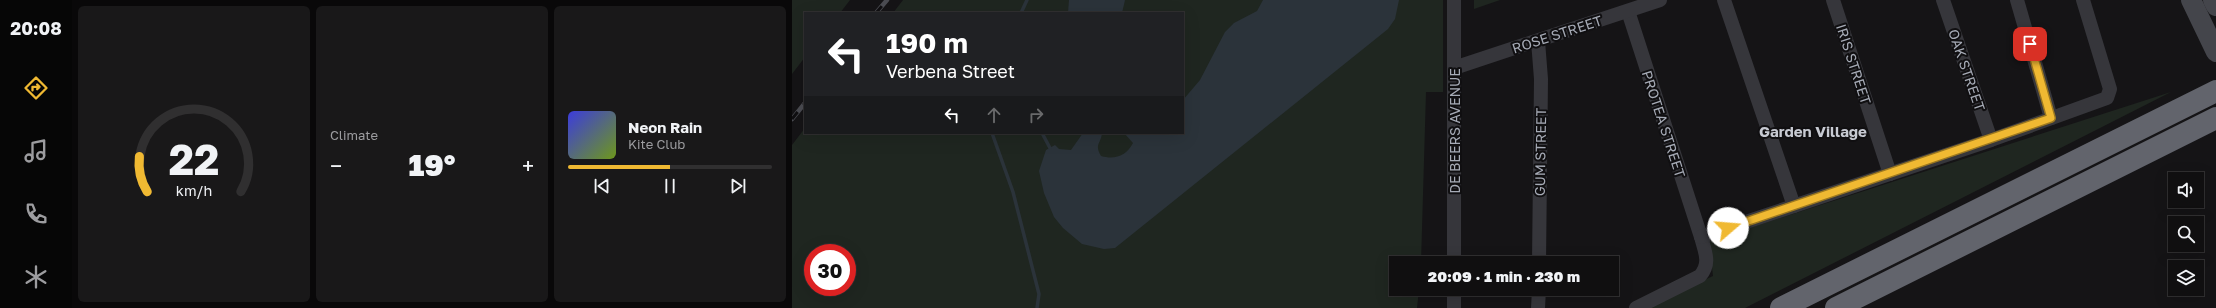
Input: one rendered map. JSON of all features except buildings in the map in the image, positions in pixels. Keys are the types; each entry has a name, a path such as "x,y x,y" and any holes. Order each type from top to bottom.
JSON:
{"highway":[{"path":"1781,308 2216,91"},
{"path":"1836,308 2216,118"}],"main road":[{"path":"2191,0 2216,52"},
{"path":"2214,0 2216,6"}],"street":[{"name":"DE BEERS AVENUE","path":"1454,0 1454,256"},
{"name":"ROSE STREET","path":"1454,68 1660,0"},
{"path":"1724,0 1794,206"},
{"name":"IRIS STREET","path":"1833,0 1890,174"},
{"name":"OAK STREET","path":"1943,0 1991,140"},
{"path":"2017,0 2051,118"},
{"path":"1636,308 1700,276 1704,271 1707,262 1701,237 1991,140 2107,98 2110,89 2083,0"},
{"name":"PROTEA STREET","path":"1628,11 1701,237"},
{"name":"GUM STREET","path":"1538,41 1541,69 1539,256"},
{"path":"1454,296 1454,308"},
{"path":"1538,308 1539,296"}],"shaded area":[{"path":"792,0 850,0 841,12 804,12 804,58 792,74"},
{"path":"903,0 1443,0 1443,92 1426,92 1421,256 1389,256 1389,296 1418,296 1417,308 792,308 792,145 804,129 804,134 1184,134 1184,12 894,12"},
{"path":"1069,0 1125,0 1122,12 1068,12"},
{"path":"1263,0 1399,0 1395,19 1388,29 1115,248 1104,249 1082,244 1063,228 1054,217 1044,193 1039,171 1046,150 1055,145 1059,149 1071,150 1082,134 1102,134 1098,146 1101,156 1115,157 1120,156 1127,151 1133,143 1125,134 1184,134 1184,99 1200,80 1225,32 1234,23 1257,11"},
{"path":"1474,0 1500,0 1474,9"},
{"path":"2171,92 1745,308 1642,308 1713,276 1709,241"}],"waterway":[{"path":"1021,12 1027,0"},
{"path":"992,134 1013,192 1039,294 1037,308"},
{"path":"1043,134 1050,148"}],"railway":[{"path":"877,12 887,0"},
{"path":"792,119 804,104"}],"district":[{"name":"Garden Village","path":"1813,131"}],"route":[{"path":"1728,228 1991,140 2051,118 2030,44"}]}
